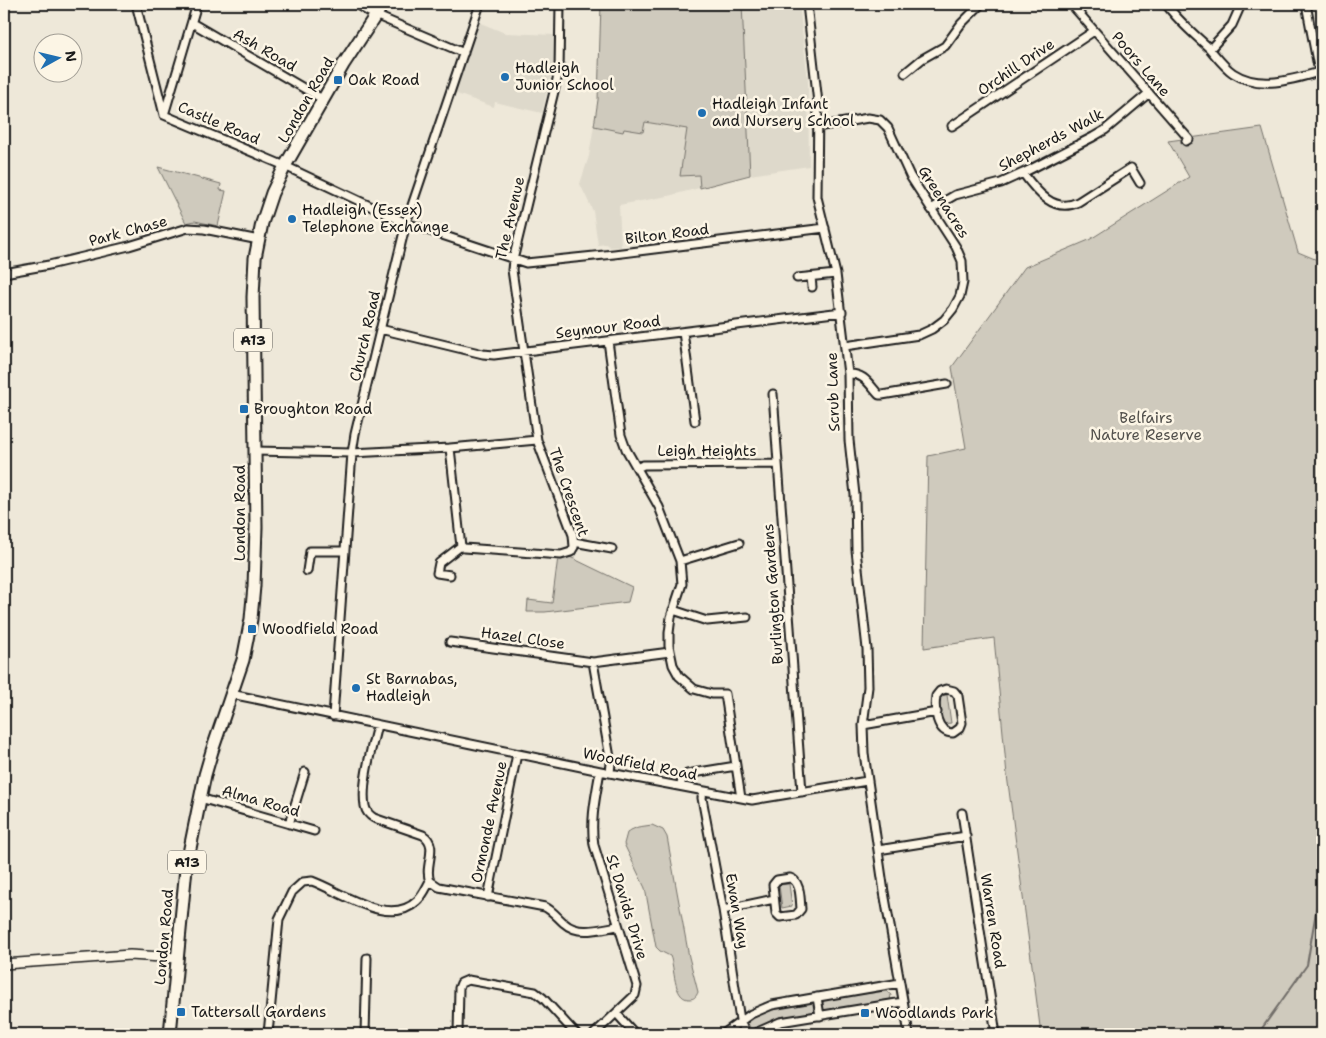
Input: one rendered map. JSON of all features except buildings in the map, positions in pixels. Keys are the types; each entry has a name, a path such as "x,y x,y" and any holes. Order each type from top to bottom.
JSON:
{"main road":[{"name":"London Road","path":"170,1034 182,894 200,798 212,751 232,694 251,619 256,527 253,297 255,258 263,218 285,166 343,65 378,9"}],"street":[{"name":"Castle Road","path":"136,4 164,115 285,166 406,223"},
{"path":"164,115 198,4"},
{"path":"356,4 368,12 378,9 464,53"},
{"name":"Church Road","path":"333,716 352,453 406,223 480,4"},
{"name":"The Avenue","path":"537,440 512,270 559,71 560,4"},
{"name":"Scrub Lane","path":"806,4 818,103 817,196 836,274 848,374 849,440 855,495 856,550 867,649 868,687 863,725 867,781"},
{"path":"905,73 922,59 945,46 961,24 981,4"},
{"name":"Poors Lane","path":"1072,4 1189,139 1186,141"},
{"path":"1166,4 1175,16 1232,72 1246,79 1258,82 1286,80 1319,72"},
{"path":"1306,4 1322,79"},
{"path":"1210,49 1232,26 1240,7"},
{"name":"Ash Road","path":"192,23 324,100"},
{"name":"Orchill Drive","path":"952,126 1094,31"},
{"name":"Shepherds Walk","path":"931,209 955,195 1000,183 1023,173 1105,130 1149,93"},
{"name":"Greenacres","path":"817,127 868,118 883,122 910,176 956,247 962,260 963,282 957,303 944,320 926,332 845,346"},
{"path":"1023,173 1043,196 1055,204 1063,206 1078,202 1131,168 1140,183"},
{"name":"Bilton Road","path":"406,223 526,264 825,228"},
{"name":"Park Chase","path":"4,273 49,265 130,246 188,228 204,229 259,240"},
{"path":"797,278 836,274"},
{"path":"811,277 812,287"},
{"name":"Seymour Road","path":"380,329 483,354 524,351 842,312"},
{"path":"683,332 695,421"},
{"path":"608,341 621,435 626,449 659,507 680,561 682,584 673,610 668,633 670,652 676,671 688,685 706,693 724,694 741,798"},
{"path":"848,374 859,374 867,380 879,395 947,384"},
{"name":"Burlington Gardens","path":"772,394 802,792"},
{"path":"254,451 352,453 450,448 537,440"},
{"name":"The Crescent","path":"461,546 464,548 561,555 571,552 574,542 537,440"},
{"path":"450,448 461,546 439,563 437,573 450,575"},
{"name":"Leigh Heights","path":"638,468 643,465 778,464"},
{"path":"574,542 612,548"},
{"path":"680,561 739,543"},
{"path":"306,571 310,551 345,551"},
{"path":"673,610 708,620 747,617"},
{"name":"Hazel Close","path":"450,642 592,662 670,652"},
{"path":"592,662 611,763 610,773"},
{"path":"943,689 952,690 958,696 961,726 953,732 945,731 940,728 937,712 935,699 938,693 943,689"},
{"name":"Woodfield Road","path":"232,694 600,771 752,800 867,781"},
{"path":"863,725 937,712"},
{"path":"268,1034 279,919 289,897 300,884 308,880 312,881 377,910 388,912 399,911 414,904 421,897 430,882 428,871 432,845 428,838 374,818 365,809 366,775 377,725"},
{"name":"Ormonde Avenue","path":"488,897 517,754"},
{"path":"680,786 687,774 736,766"},
{"name":"St Davids Drive","path":"594,1034 635,995 637,986 618,926 607,882 597,856 592,833 592,818 600,771"},
{"path":"289,824 305,772"},
{"path":"867,781 909,1034"},
{"name":"Ewan Way","path":"703,791 702,798 723,910 740,1020 746,1034"},
{"name":"Alma Road","path":"200,798 314,831"},
{"name":"Warren Road","path":"962,813 996,1034"},
{"path":"878,850 966,836"},
{"path":"792,878 797,883 800,911 796,915 780,917 776,912 774,899 774,882 792,878"},
{"path":"430,882 436,886 545,907 552,910 564,924 576,931 618,926"},
{"path":"723,910 774,899"},
{"path":"4,964 130,955 177,958"},
{"path":"365,1034 367,958"},
{"path":"458,1034 459,988 463,982 468,980 534,992 543,998 576,1034"},
{"path":"723,1034 740,1020 772,1005 900,983"},
{"path":"817,997 820,1016"},
{"path":"753,1034 780,1022 903,1002"},
{"path":"617,1014 635,1034"}],"shaded area":[{"name":"Hadleigh Infant and Nursery School","path":"601,4 799,4 808,80 809,166 750,175 668,196 619,205 621,247 610,247 607,244 598,245 593,211 580,184 589,156 598,100"},
{"name":"Hadleigh Junior School","path":"478,22 505,33 555,35 554,60 542,113 495,102 494,107 454,93"}],"green space":[{"path":"601,4 742,4 750,175 700,188 699,175 680,176 687,129 645,122 643,132 624,129 623,132 594,126 598,100"},
{"name":"Belfairs Nature Reserve","path":"1262,128 1298,252 1322,262 1322,1034 1041,1034 1007,775 994,638 924,648 928,456 966,448 952,367 1025,267 1089,240 1189,177 1168,141"},
{"path":"158,167 221,184 220,190 226,191 218,226 195,221 186,223"},
{"path":"558,557 570,557 632,587 628,602 545,612 527,612 528,600 552,603"},
{"path":"947,695 951,723 941,724 937,696"},
{"path":"652,825 663,830 667,837 689,957 698,992 692,999 684,998 680,994 675,982 670,956 656,947 645,888 624,844 627,833 631,830"},
{"path":"789,884 792,906 782,908 779,885"},
{"path":"886,991 891,995 890,1000 885,1002 826,1011 821,1006 825,999"},
{"path":"809,1001 816,1006 815,1012 792,1017 755,1030 750,1028 749,1019 756,1015 778,1007"}],"waterway":[{"path":"1258,1034 1307,965 1322,876"}],"place":[{"name":"Hadleigh Junior School","path":"505,77"},
{"name":"Oak Road","path":"338,80"},
{"name":"Hadleigh Infant and Nursery School","path":"702,113"},
{"name":"Hadleigh (Essex) Telephone Exchange","path":"292,219"},
{"name":"Broughton Road","path":"244,409"},
{"name":"Woodfield Road","path":"252,629"},
{"name":"St Barnabas, Hadleigh","path":"356,688"},
{"name":"Tattersall Gardens","path":"181,1012"},
{"name":"Woodlands Park","path":"865,1013"}]}
